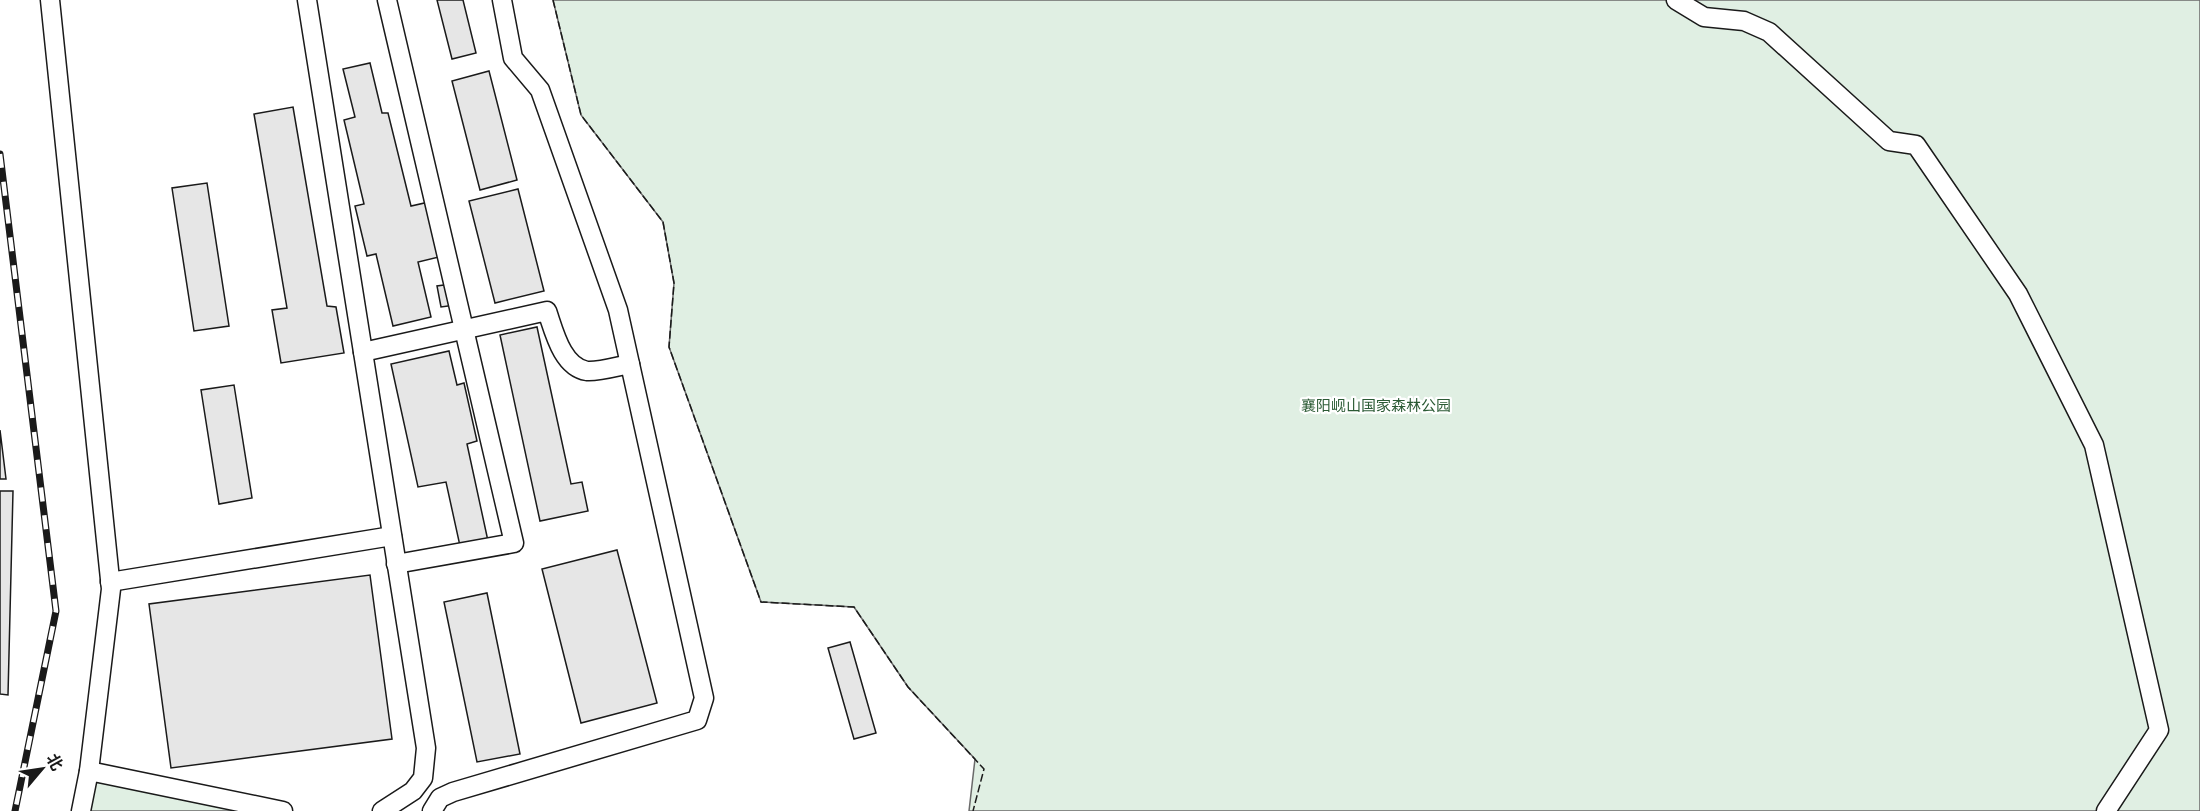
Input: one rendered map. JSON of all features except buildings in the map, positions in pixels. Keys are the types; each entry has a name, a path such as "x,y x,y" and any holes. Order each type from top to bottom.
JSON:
{"lane":[{"path":"50,0 110,582 89,771 80,808"},
{"path":"307,0 426,748 423,778 413,791 383,811"},
{"path":"387,0 514,543 396,564"},
{"path":"419,783 436,805 453,792 697,720 704,698 618,310 540,90 513,58 502,0"},
{"path":"1676,0 1704,16 1744,21 1769,32 1889,141 1916,145 2018,294 2094,445 2159,730 2106,811"},
{"path":"363,352 547,311 567,360 587,371 630,364"},
{"path":"110,582 392,536"},
{"path":"89,771 284,811"}],"green space":[{"name":"襄阳岘山国家森林公园","path":"553,0 2200,0 2200,811 969,811 975,759 908,687 854,607 761,602 669,347 674,283 663,222 581,115"},
{"path":"89,771 284,811 77,811"}],"railway":[{"path":"0,154 56,611 15,811"}],"fence":[{"path":"553,0 581,115 663,222 674,283 669,347 761,602 854,607 908,687 984,769 973,811"}]}
